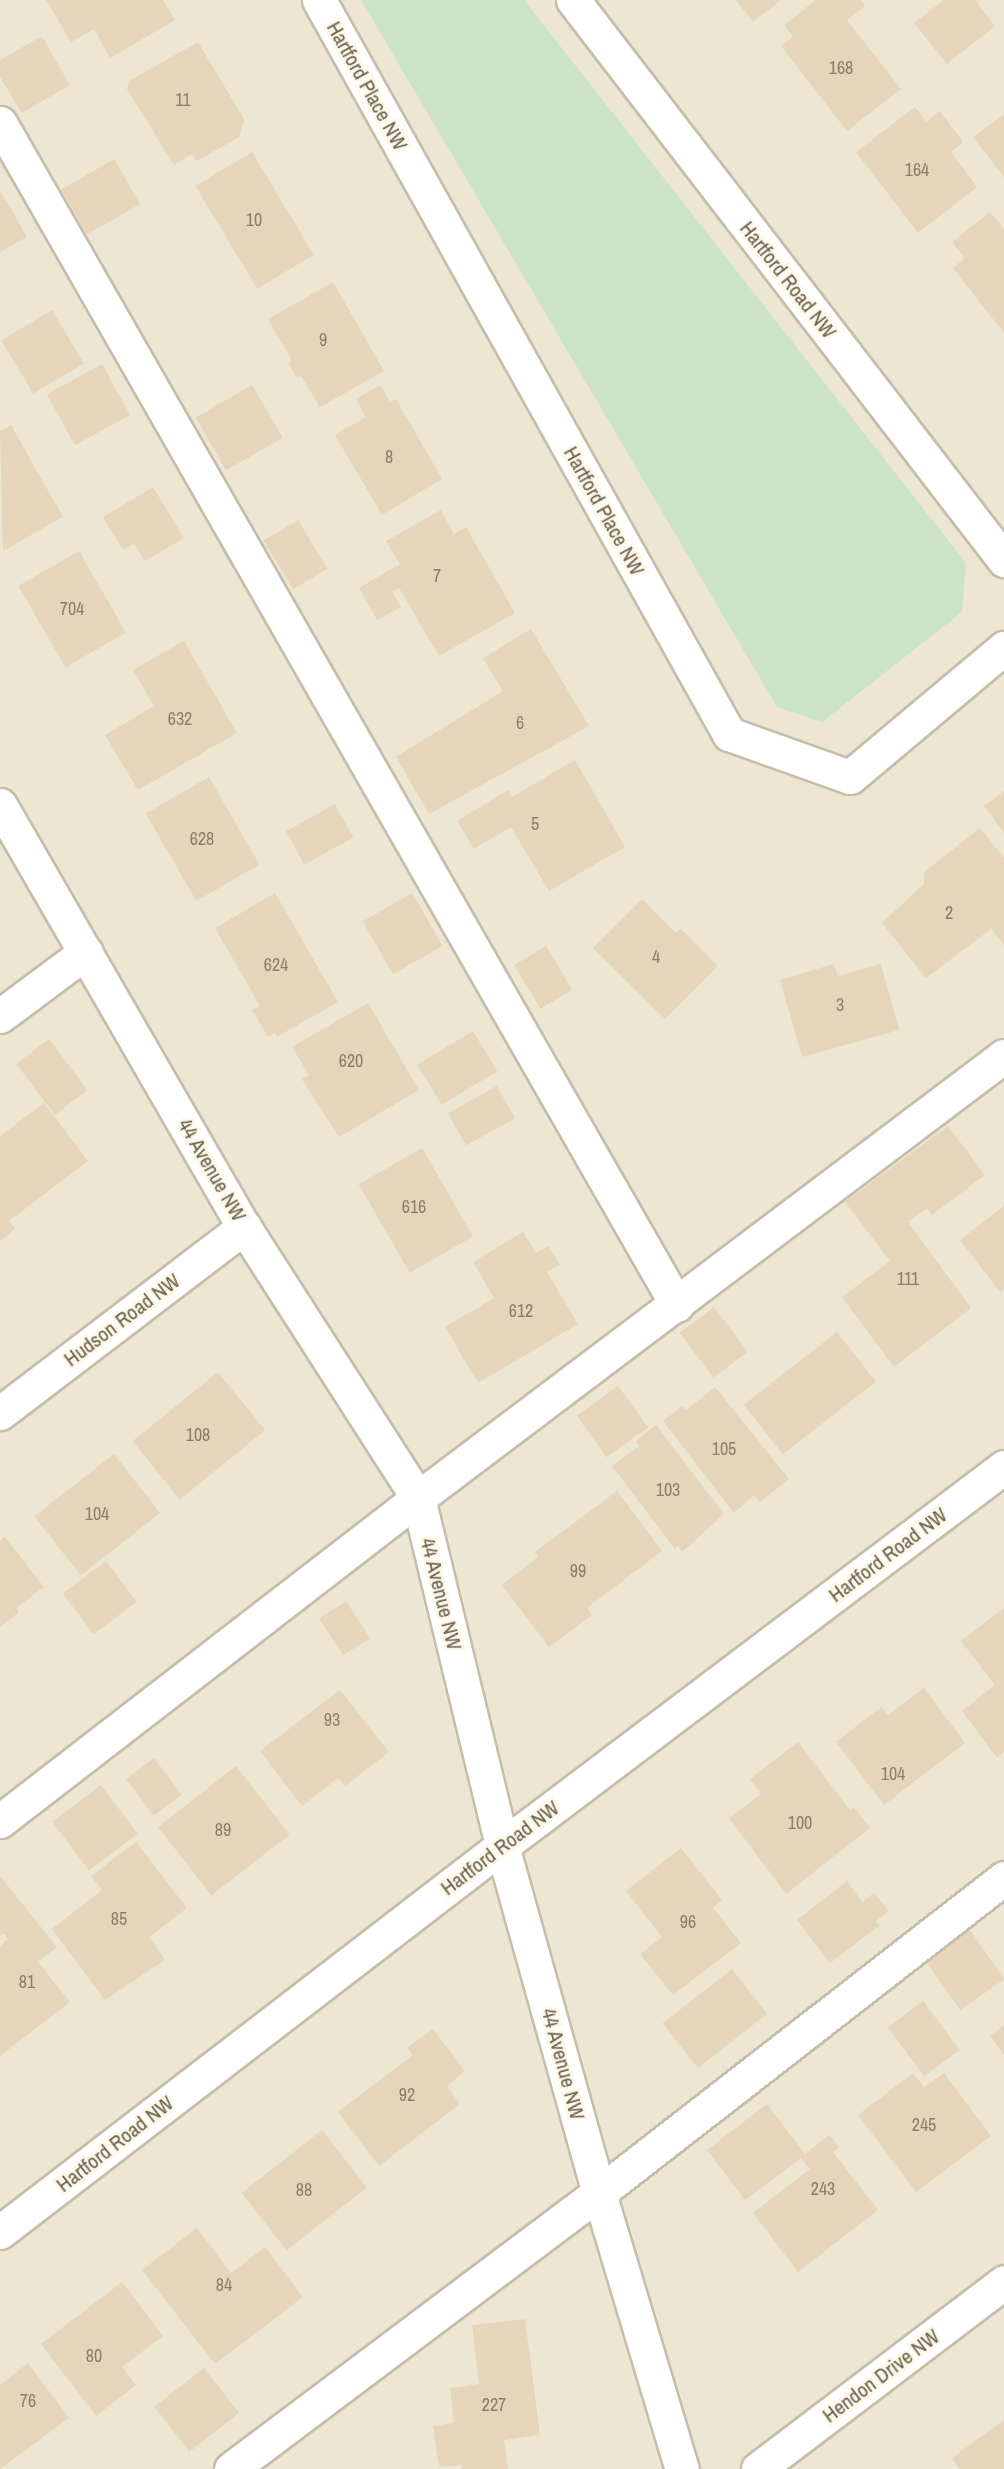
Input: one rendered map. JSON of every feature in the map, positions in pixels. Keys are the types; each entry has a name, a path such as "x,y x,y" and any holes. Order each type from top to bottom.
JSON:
{"street":[{"name":"Hartford Place NW","path":"319,0 729,734 850,777 1004,648"},
{"name":"Hartford Road NW","path":"573,0 1004,560"},
{"path":"0,123 677,1305"},
{"name":"44 Avenue NW","path":"0,805 244,1227 418,1498 502,1846 598,2193 682,2469"},
{"path":"0,1016 86,952"},
{"path":"0,1821 418,1498 677,1305 1004,1056"},
{"name":"Hudson Road NW","path":"0,1413 244,1227"},
{"name":"Hartford Road NW","path":"0,2232 502,1846 1004,1467"},
{"path":"231,2469 598,2193 1004,1878"},
{"name":"Hendon Drive NW","path":"758,2469 1004,2282"}],"shaded area":[{"path":"0,0 1004,0 1004,2469 0,2469"}],"green space":[{"path":"361,0 524,0 966,563 962,612 822,722 777,707"}],"building":[{"path":"46,0 163,0 175,20 110,58 94,29 71,42"},
{"path":"736,0 781,0 753,22"},
{"path":"816,0 861,0 865,6 847,20 901,89 847,131 781,46 793,37 784,25"},
{"path":"944,0 975,0 995,26 947,64 914,23"},
{"path":"42,36 70,85 22,113 0,77 0,60"},
{"path":"198,42 244,119 239,137 197,161 192,154 174,165 127,89 129,81"},
{"path":"915,107 926,122 940,111 963,142 951,152 977,187 918,233 856,152"},
{"path":"1004,114 1004,177 973,137"},
{"path":"252,152 314,255 257,289 195,186"},
{"path":"114,159 140,204 87,235 61,190"},
{"path":"0,190 27,237 0,252"},
{"path":"990,212 1004,229 1004,333 953,268 965,258 952,242"},
{"path":"333,282 384,371 320,407 301,376 297,378 288,363 292,361 268,319"},
{"path":"52,310 84,363 33,394 1,340"},
{"path":"102,364 130,415 75,445 47,395"},
{"path":"252,385 282,438 226,470 196,418"},
{"path":"380,385 390,402 396,399 442,479 382,515 335,435 366,417 356,399"},
{"path":"11,425 63,517 3,551 0,431"},
{"path":"153,487 184,538 145,561 134,544 123,550 103,517"},
{"path":"441,510 454,534 466,527 515,613 439,656 399,588 392,592 401,607 377,620 359,588 400,564 386,541"},
{"path":"298,520 327,569 293,589 264,541"},
{"path":"79,551 126,632 65,667 18,586"},
{"path":"531,629 589,726 429,814 396,757 503,691 483,658"},
{"path":"184,641 237,733 138,790 105,735 154,706 133,670"},
{"path":"575,760 625,847 549,891 511,827 474,849 457,821 508,790 512,797"},
{"path":"209,777 260,864 196,901 146,814"},
{"path":"1004,791 1004,833 984,806"},
{"path":"335,804 353,837 304,864 286,831"},
{"path":"980,828 1004,858 1004,945 991,929 926,978 882,923 924,884 924,872"},
{"path":"275,893 338,1002 277,1037 275,1033 268,1037 252,1010 260,1006 215,928"},
{"path":"412,893 442,946 393,974 363,922"},
{"path":"642,899 676,933 681,929 718,966 665,1019 593,948"},
{"path":"546,946 572,990 541,1009 514,965"},
{"path":"834,964 838,976 881,964 899,1030 802,1057 780,980"},
{"path":"368,1003 419,1090 339,1137 302,1079 309,1075 292,1047"},
{"path":"473,1031 497,1071 441,1105 417,1064"},
{"path":"49,1039 88,1090 55,1115 16,1064"},
{"path":"497,1086 515,1118 466,1146 448,1113"},
{"path":"44,1103 88,1161 9,1221 15,1229 0,1241 0,1136"},
{"path":"948,1126 985,1175 932,1215 927,1208 908,1222 971,1308 894,1367 842,1297 890,1261 845,1202"},
{"path":"422,1148 473,1236 410,1273 359,1184"},
{"path":"1004,1206 1004,1289 1000,1292 960,1240"},
{"path":"523,1232 536,1253 548,1246 560,1265 547,1272 578,1324 478,1383 445,1327 494,1298 473,1262"},
{"path":"714,1307 748,1352 713,1378 680,1333"},
{"path":"837,1332 876,1382 783,1454 744,1405"},
{"path":"218,1372 265,1430 180,1500 133,1441"},
{"path":"618,1386 648,1427 607,1457 577,1416"},
{"path":"715,1387 789,1479 760,1502 754,1495 734,1513 663,1421 683,1406 686,1410"},
{"path":"656,1425 724,1514 682,1552 678,1546 675,1549 612,1466 639,1446 636,1441"},
{"path":"114,1454 160,1513 81,1575 34,1516"},
{"path":"617,1491 662,1551 587,1608 592,1615 549,1647 502,1585 538,1557 535,1552"},
{"path":"5,1537 44,1587 16,1608 19,1612 0,1627 0,1541"},
{"path":"106,1561 137,1602 94,1634 63,1593"},
{"path":"346,1601 370,1638 343,1655 319,1618"},
{"path":"1004,1608 1004,1752 997,1758 962,1711 995,1685 961,1641"},
{"path":"924,1688 965,1743 884,1805 836,1742 881,1707 888,1715"},
{"path":"340,1690 389,1752 345,1786 338,1778 302,1806 260,1751"},
{"path":"798,1742 850,1810 854,1807 870,1828 786,1894 729,1818 761,1794 750,1779"},
{"path":"154,1758 182,1795 154,1816 126,1779"},
{"path":"236,1766 290,1835 212,1896 158,1827"},
{"path":"101,1785 138,1834 89,1870 52,1822"},
{"path":"136,1842 187,1908 149,1937 165,1960 105,2000 52,1929 102,1890 91,1876"},
{"path":"681,1848 722,1900 713,1908 741,1943 673,1995 640,1954 662,1937 626,1891"},
{"path":"0,1876 57,1947 38,1962 70,2002 0,2056 0,1946 8,1939 4,1933 0,1936"},
{"path":"847,1881 862,1902 874,1893 889,1911 876,1921 879,1926 830,1963 797,1920"},
{"path":"970,1930 1004,1979 960,2010 926,1961"},
{"path":"732,1969 767,2014 698,2068 663,2023"},
{"path":"923,2001 960,2050 925,2076 888,2027"},
{"path":"1004,2025 1004,2055 990,2036"},
{"path":"433,2029 465,2071 447,2086 460,2104 379,2166 338,2112 413,2055 407,2048"},
{"path":"913,2073 924,2087 944,2073 991,2136 916,2192 858,2115"},
{"path":"767,2104 805,2154 829,2135 839,2147 833,2152 878,2210 798,2272 753,2213 810,2169 801,2158 745,2200 707,2150"},
{"path":"322,2130 367,2188 287,2250 242,2193"},
{"path":"197,2228 231,2273 265,2247 303,2297 215,2364 142,2270"},
{"path":"122,2282 163,2336 122,2367 136,2385 96,2416 41,2344"},
{"path":"525,2319 540,2435 504,2440 508,2469 462,2469 461,2465 439,2467 433,2426 454,2423 450,2388 479,2384 472,2325"},
{"path":"28,2363 69,2418 0,2469 0,2385"},
{"path":"204,2368 239,2413 189,2452 154,2407"},
{"path":"1004,2420 1004,2469 960,2469 952,2458"}]}
